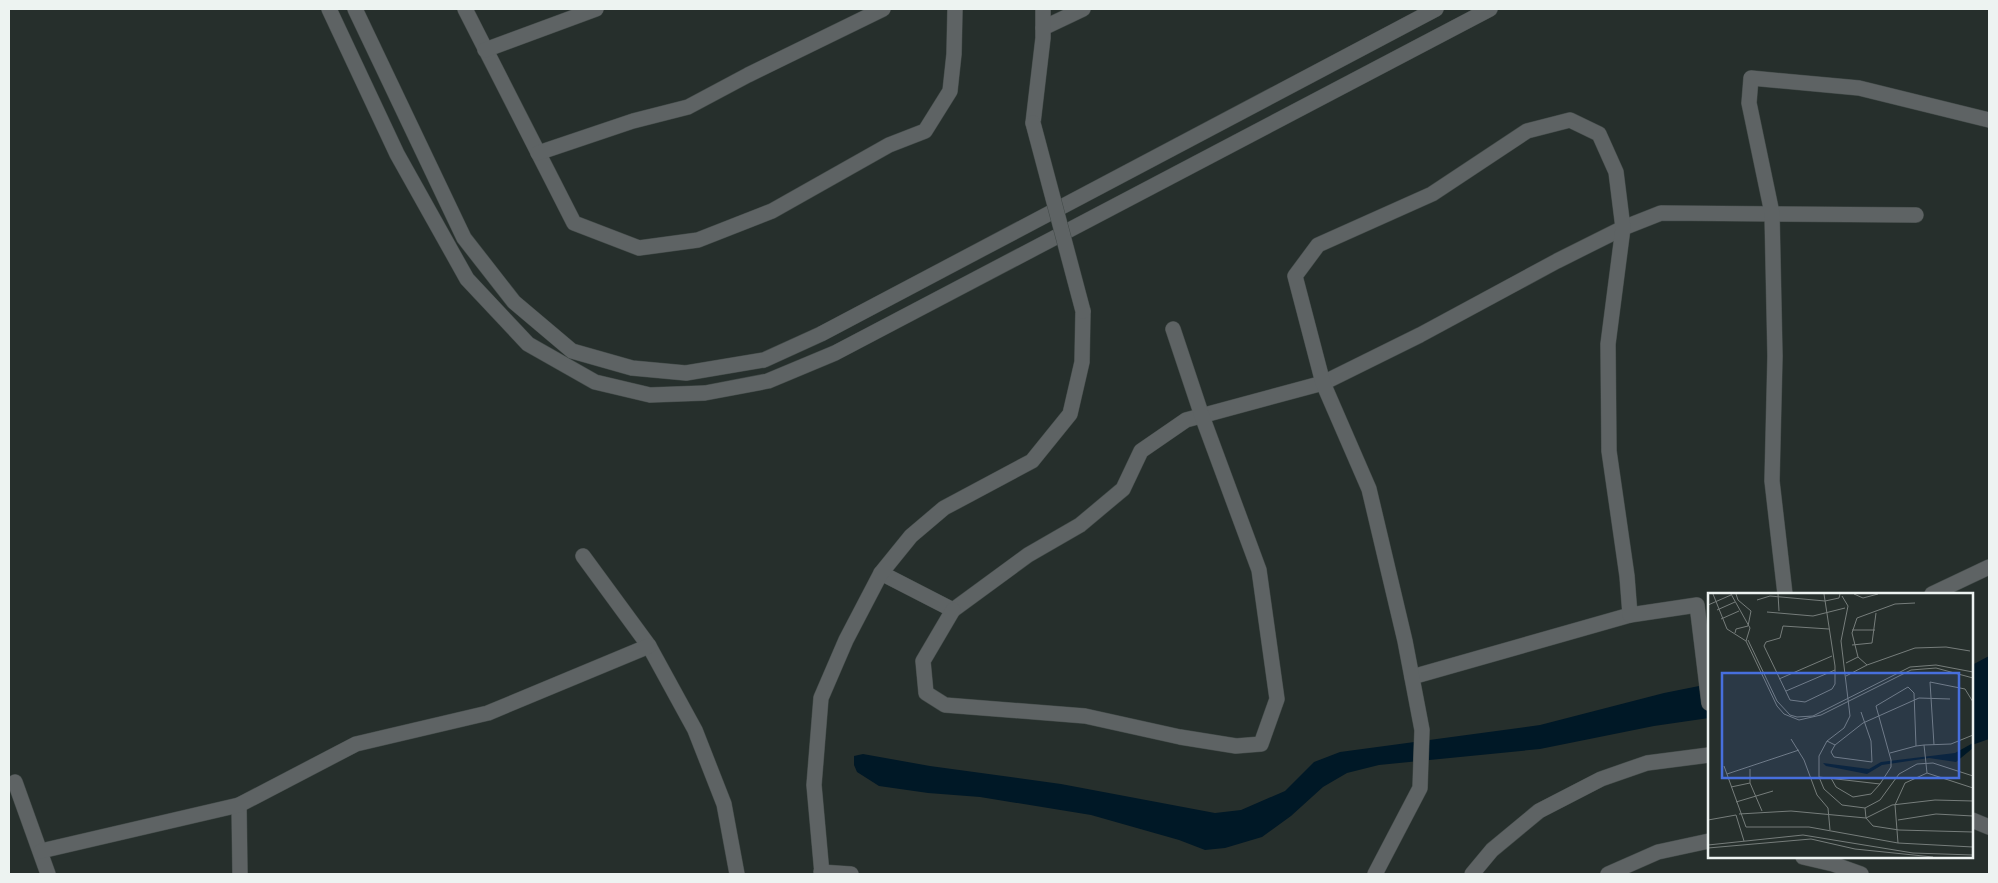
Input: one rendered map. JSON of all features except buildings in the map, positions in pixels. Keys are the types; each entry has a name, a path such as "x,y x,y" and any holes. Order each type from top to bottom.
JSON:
{"street":[{"path":"329,9 397,154 467,279 528,344 595,382 650,395 705,393 768,381 835,353 1490,9"},
{"path":"355,9 464,238 514,302 572,351 632,368 686,373 764,360 822,334 1436,9"},
{"path":"465,9 574,223 639,248 698,240 772,211 889,145 925,132 950,92 954,54 955,9"},
{"path":"485,50 596,9"},
{"path":"538,153 633,121 688,107 748,75 883,9"},
{"path":"851,874 822,873 814,785 821,698 846,640 882,573 911,536 944,508 1032,461 1070,414 1082,362 1083,311 1033,123 1043,28 1043,9"},
{"path":"1043,28 1083,9"},
{"path":"1786,593 1772,480 1775,356 1772,213 1749,103 1751,78 1860,88 1989,120"},
{"path":"1375,874 1420,788 1422,730 1412,676 1369,489 1323,383 1295,276 1318,244 1432,194 1527,131 1570,120 1599,134 1616,172 1623,228 1608,344 1610,451 1627,576 1630,615"},
{"path":"1173,329 1202,416 1259,570 1277,699 1261,744 1236,746 1180,738 1085,716 945,705 926,692 923,661 952,610 1028,555 1080,525 1123,489 1141,451 1186,420 1202,416 1323,383 1420,335 1623,228 1661,213 1916,215"},
{"path":"583,556 649,646 694,730 724,804 737,874"},
{"path":"1934,593 1981,573 1989,567"},
{"path":"882,573 952,610"},
{"path":"1412,676 1630,615 1703,605 1708,694"},
{"path":"40,851 239,805 356,744 488,713 649,646"},
{"path":"1472,874 1492,850 1539,811 1600,779 1647,763 1708,755"},
{"path":"15,782 48,874"},
{"path":"239,805 240,874"},
{"path":"1973,820 1989,827"},
{"path":"1608,874 1658,852 1708,840"},
{"path":"1807,858 1833,864 1861,874"}],"water":[{"path":"1989,656 1989,739 1973,745 1973,664"},
{"path":"1708,684 1708,718 1654,726 1540,749 1379,765 1347,773 1323,787 1291,816 1262,837 1225,848 1205,850 1179,840 1091,815 980,797 928,793 879,786 857,772 854,765 854,756 863,754 930,766 1061,784 1215,813 1241,810 1285,791 1314,762 1340,752 1540,725 1664,693"}]}
